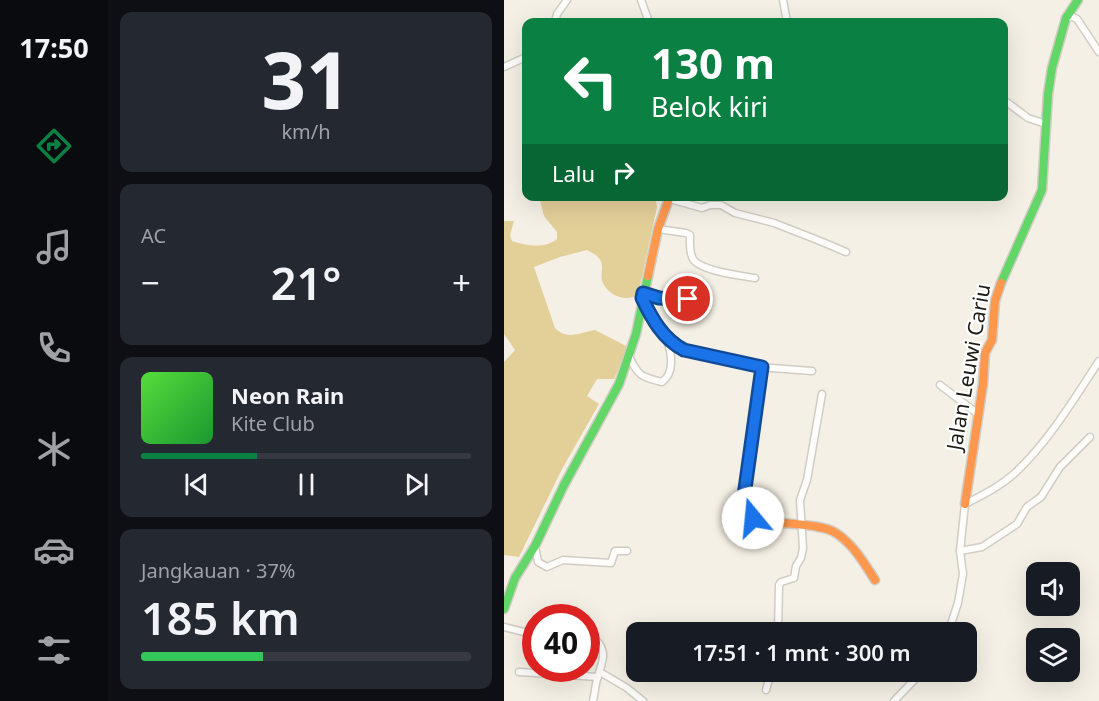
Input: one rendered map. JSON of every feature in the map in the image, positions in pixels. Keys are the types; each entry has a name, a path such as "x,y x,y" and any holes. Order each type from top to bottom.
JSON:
{"street":[{"path":"556,18 567,0"},
{"path":"641,0 648,18"},
{"path":"783,0 786,18"},
{"name":"Jalan Leuwi Cariu","path":"965,504 983,384 985,353 992,340 993,314 999,288 1018,239 1042,190 1052,68 1066,18 1078,0"},
{"path":"1066,18 1077,19 1099,52"},
{"path":"504,67 522,59"},
{"path":"1008,103 1028,118 1046,124"},
{"path":"504,609 515,578 535,546 564,485 619,384 629,356 658,229 669,201"},
{"path":"680,201 702,208 710,205 722,206 735,213 774,223 846,252"},
{"path":"658,229 690,235 691,256 697,264 729,274 756,278"},
{"path":"643,295 688,299"},
{"path":"629,356 640,376 662,382 669,372 671,360 669,345 652,317 643,295"},
{"path":"665,336 674,345 684,350 762,367 812,371"},
{"path":"952,622 963,574 960,551 965,504 989,492 1016,472 1056,423 1099,361"},
{"path":"762,367 746,481 746,502 753,518 801,524 835,532 858,553 875,580"},
{"path":"940,385 978,414"},
{"path":"778,622 779,585 795,577 795,570 803,548 800,500 807,480 822,394"},
{"path":"960,551 982,547 1017,524 1027,507 1045,492 1060,467 1090,437"},
{"path":"535,546 538,562 547,567 563,560 609,563 612,562 615,551 627,551"},
{"path":"504,627 522,632"},
{"path":"600,647 604,661 600,671"},
{"path":"600,674 627,688 643,701"},
{"path":"593,701 597,682"},
{"path":"766,690 768,682"},
{"path":"894,701 912,682"}],"shaded area":[{"path":"540,201 656,201 657,207 638,295 622,298 608,290 602,281 601,261 587,250 534,267 555,328 569,335 595,330 628,347 614,379 597,379 587,396 599,404 562,469 519,557 504,555 504,362 515,350 504,334 504,221 514,221 510,235 512,241 535,246 557,239 557,232 544,216"}],"traffic: fast":[{"path":"1001,283 1042,190 1048,94 1052,68 1066,18 1078,0"},
{"path":"504,609 515,578 535,546 564,485 619,384 636,334 648,276"}],"traffic: slow":[{"path":"648,276 658,229 668,201"},
{"path":"965,504 983,384 985,353 992,340 995,301 1001,283"},
{"path":"762,367 744,496 749,510 754,517 760,520 817,527 836,533 863,561 875,580"}],"route":[{"path":"688,299 659,298 643,293 642,298 657,325 674,345 684,350 762,367 744,496 753,518"}]}
